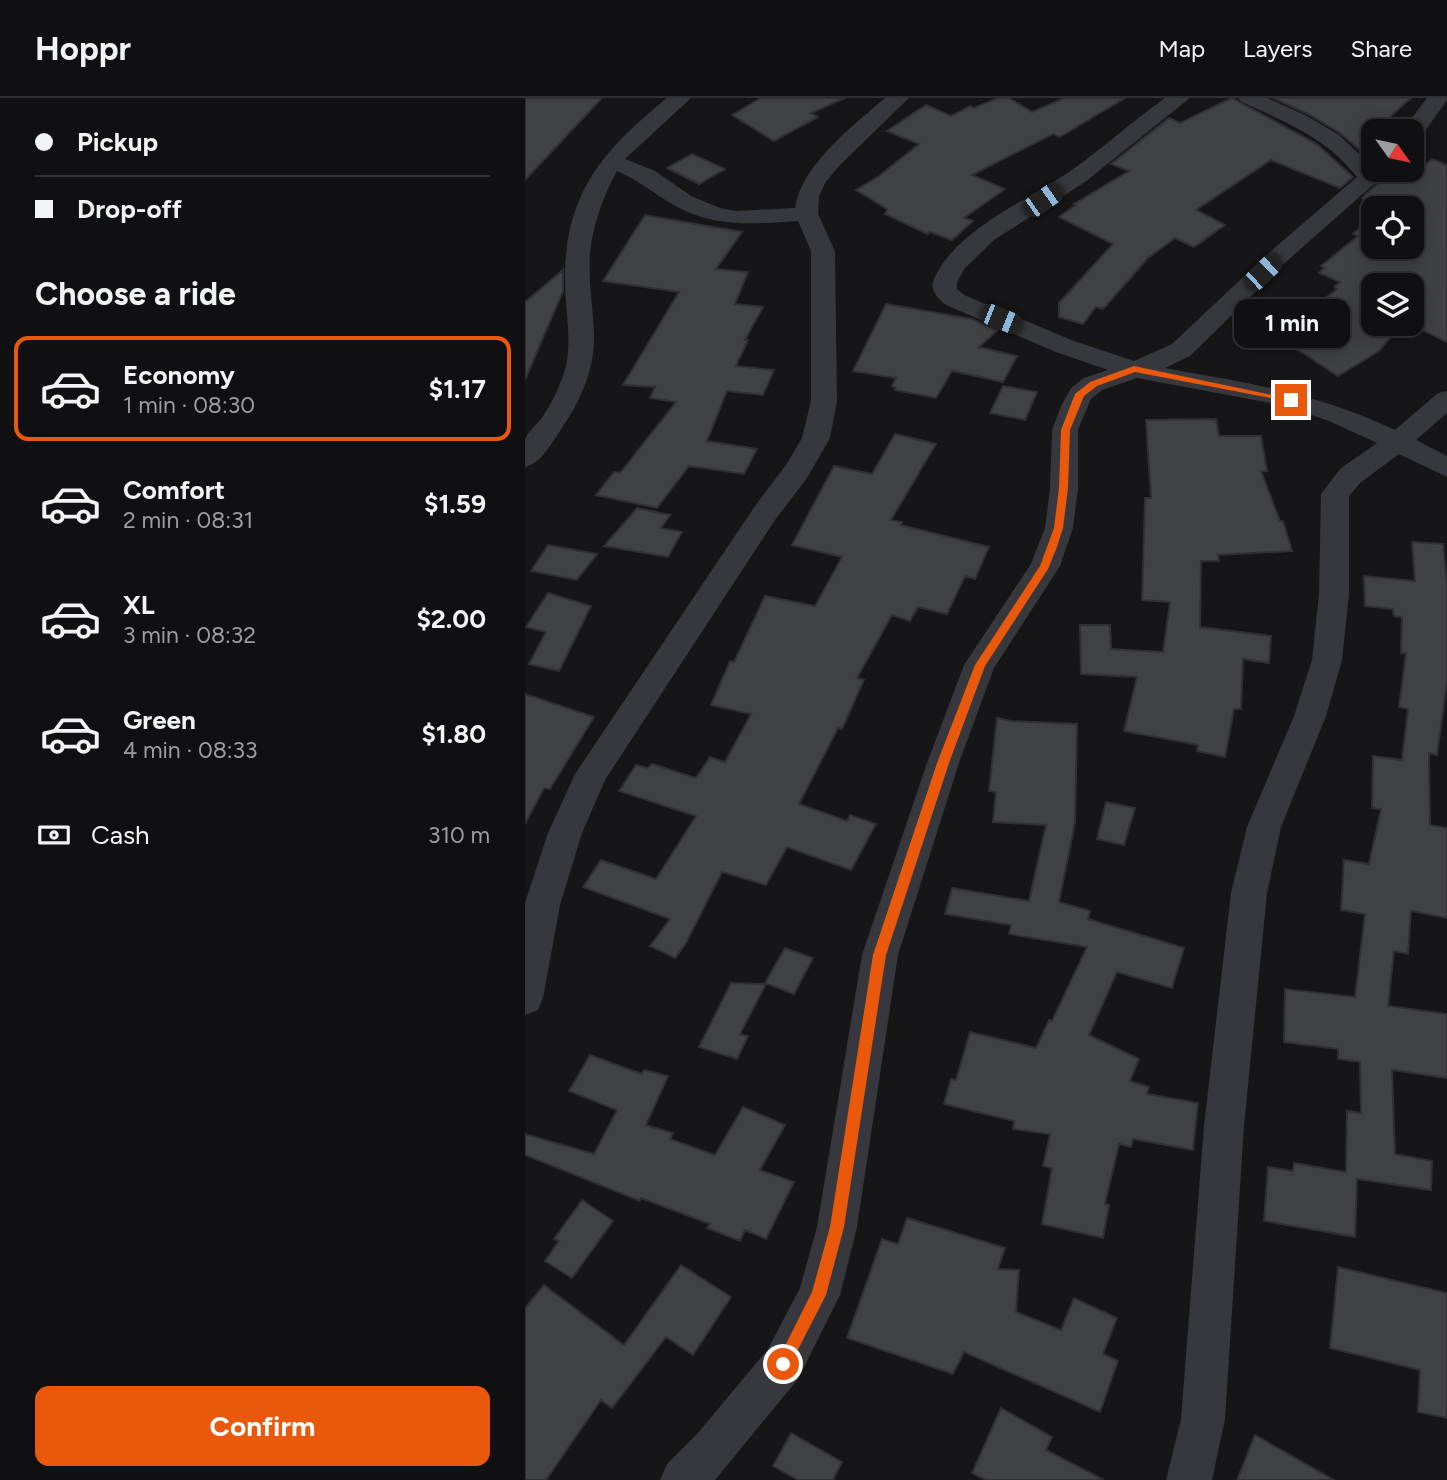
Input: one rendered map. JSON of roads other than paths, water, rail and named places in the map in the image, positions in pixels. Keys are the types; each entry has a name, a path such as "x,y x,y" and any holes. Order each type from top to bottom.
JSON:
{"street":[{"path":"525,458 560,412 575,379 581,351 577,280 579,242 590,201 611,161 680,98"},
{"path":"525,998 542,905 565,833 591,774 765,513 797,471 816,438 824,401 823,251 806,214 814,181 865,126 898,98"},
{"path":"1179,98 1079,175 1009,219 974,245 946,276 943,285 946,293 955,300 1093,357 1134,369 1271,394 1312,405 1398,442 1447,468"},
{"path":"1249,98 1331,139 1361,163"},
{"path":"1422,119 1438,98"},
{"path":"611,161 647,176 683,201 713,213 736,218 806,214"},
{"path":"683,1480 714,1449 783,1364 819,1295 837,1227 880,955 943,763 981,665 1045,566 1059,528 1064,488 1065,430 1080,394 1093,384 1165,359 1181,350 1280,255 1365,182"},
{"path":"1189,1480 1203,1419 1224,1126 1249,893 1264,827 1310,716 1327,660 1334,594 1335,494 1350,476 1398,442 1447,399"}]}
